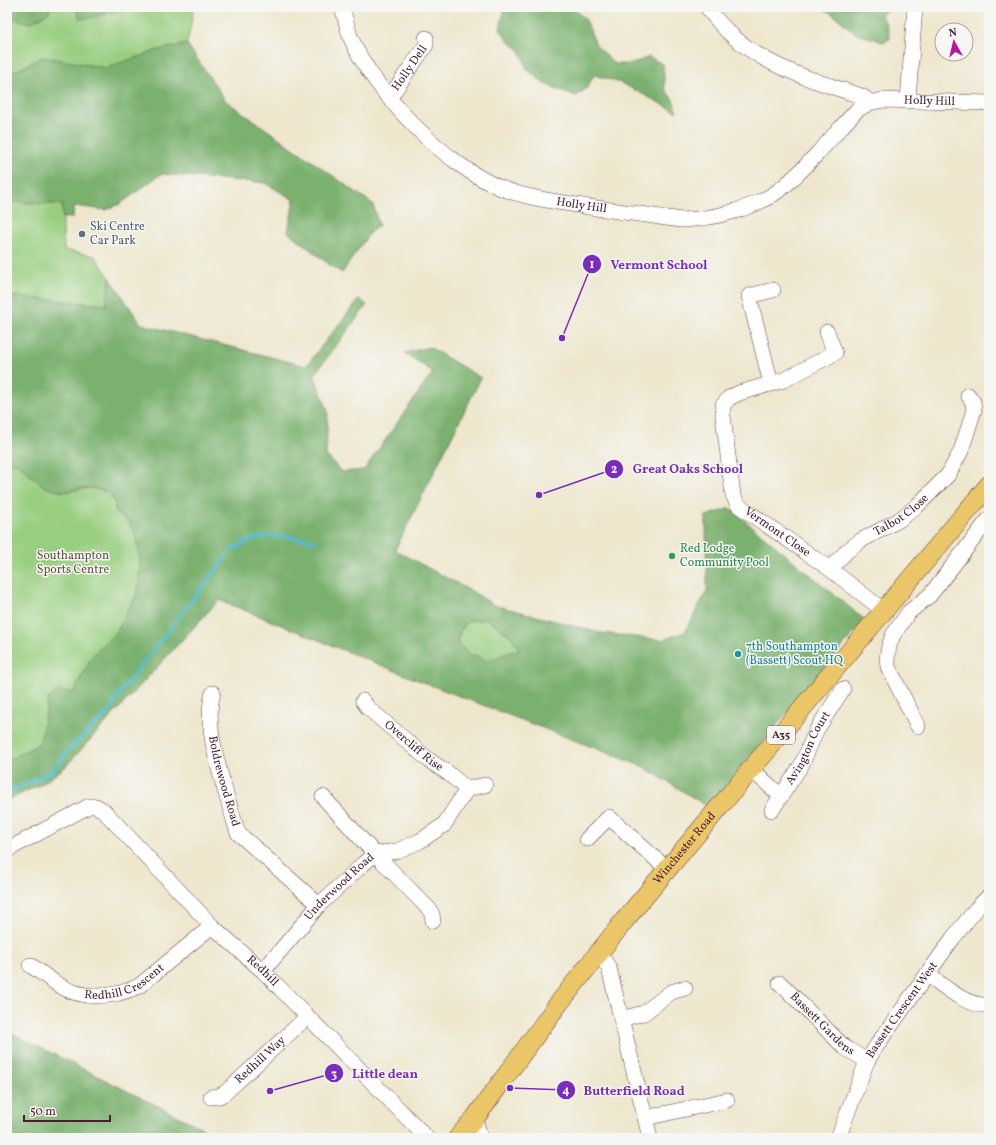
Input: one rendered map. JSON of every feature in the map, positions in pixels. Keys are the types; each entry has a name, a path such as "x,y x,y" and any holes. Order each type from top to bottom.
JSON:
{"main road":[{"name":"Winchester Road","path":"458,1138 475,1118 541,1027 598,955 883,610 989,485"}],"street":[{"name":"Holly Hill","path":"342,7 350,36 359,54 370,72 411,123 434,144 480,177 501,188 544,200 682,220 700,220 760,202 778,191 795,177 857,110 870,103 883,100 989,103"},
{"path":"707,7 715,18 751,52 798,75 861,96 870,103"},
{"path":"908,100 916,7"},
{"name":"Holly Dell","path":"390,97 426,45 426,38"},
{"path":"771,384 749,296 773,290"},
{"name":"Vermont Close","path":"827,332 835,353 784,380 739,392 729,398 723,405 723,416 733,495 738,505 830,570 883,610"},
{"name":"Talbot Close","path":"830,570 847,551 860,541 899,520 917,506 948,475 961,451 974,410 973,402 968,395"},
{"path":"918,726 888,667 889,646 893,635 909,612 930,594 941,582 989,519"},
{"path":"921,565 941,582"},
{"name":"Boldrewood Road","path":"212,693 209,723 218,763 238,833 319,904"},
{"name":"Avington Court","path":"772,810 802,764 816,731 841,698"},
{"name":"Overcliff Rise","path":"363,701 368,708 430,761 448,773 467,789"},
{"name":"Avington Court","path":"752,770 781,796"},
{"path":"467,789 485,785"},
{"name":"Underwood Road","path":"263,971 319,904 375,854 397,851 420,841 444,825 467,789"},
{"path":"323,798 429,909 432,914 433,921"},
{"name":"Redhill","path":"7,850 89,806 96,806 103,810 212,926 263,971 426,1138"},
{"path":"587,839 613,812 668,870"},
{"name":"Bassett Crescent West","path":"838,1138 867,1061 926,974 977,908 989,896"},
{"name":"Redhill Crescent","path":"30,965 58,985 71,991 84,995 101,997 111,996 126,992 139,986 212,926"},
{"path":"598,955 609,968 650,1138"},
{"path":"926,974 955,994 969,1001 989,1005"},
{"name":"Bassett Gardens","path":"780,983 844,1047 867,1061"},
{"path":"621,1019 644,1013 675,987"},
{"name":"Redhill Way","path":"211,1097 219,1096 225,1093 307,1017"},
{"path":"645,1118 721,1105"},
{"path":"475,1118 480,1138"}],"green space":[{"path":"7,7 194,7 187,44 158,50 106,68 43,57 7,75"},
{"path":"9,7 51,7 48,13 30,23 18,20 7,14"},
{"path":"131,7 113,13 80,19 76,8"},
{"path":"501,7 572,7 586,20 596,45 615,64 631,64 649,57 663,64 665,89 673,100 677,112 621,83 594,75 587,88 576,96 544,84 527,69 520,50 509,42 500,29 504,10"},
{"path":"817,7 894,7 881,14 887,25 890,39 883,42 855,33 830,12"},
{"path":"187,44 226,101 373,204 379,226 371,231 342,273 288,232 294,200 265,183 161,174 120,204 106,210 74,206 73,218 63,218 62,204 7,202 7,75 43,57 106,68 158,50"},
{"path":"7,202 62,204 64,250 95,256 110,278 106,305 7,296"},
{"path":"110,278 141,324 306,366 359,299 367,305 314,375 328,411 326,455 342,472 364,470 433,372 405,353 429,347 481,378 395,550 494,605 601,633 662,640 685,632 707,590 706,516 730,508 865,620 708,807 644,767 420,681 219,600 65,767 42,784 7,800 7,761 40,743 48,699 59,691 74,692 92,656 117,631 135,598 139,585 140,560 136,536 129,522 116,513 114,501 110,493 91,488 64,491 54,490 42,485 19,465 7,462 7,296 106,305","holes":["487,619 511,636 519,649 485,661 478,656 468,654 457,642 460,631 468,621"]},
{"name":"Southampton Sports Centre","path":"7,462 12,462 24,467 32,478 62,492 93,488 110,493 114,501 116,513 129,522 136,536 140,560 139,585 135,598 117,631 92,657 74,692 42,784 7,800"},
{"path":"487,619 511,636 520,649 485,661 478,656 468,654 456,642 460,631 468,621"},
{"path":"7,1031 222,1138 7,1138"}],"waterway":[{"path":"231,551 248,541 264,537 281,536 316,541"},
{"path":"7,792 54,769 68,750 98,723 111,708 121,691 226,557"}],"place":[{"name":"Ski Centre Car Park","path":"82,234"},
{"name":"Vermont School","path":"562,338"},
{"name":"Great Oaks School","path":"539,495"},
{"name":"Red Lodge Community Pool","path":"672,556"},
{"name":"7th Southampton (Bassett) Scout HQ","path":"738,654"},
{"name":"Butterfield Road","path":"510,1088"},
{"name":"Little dean","path":"270,1091"}]}
